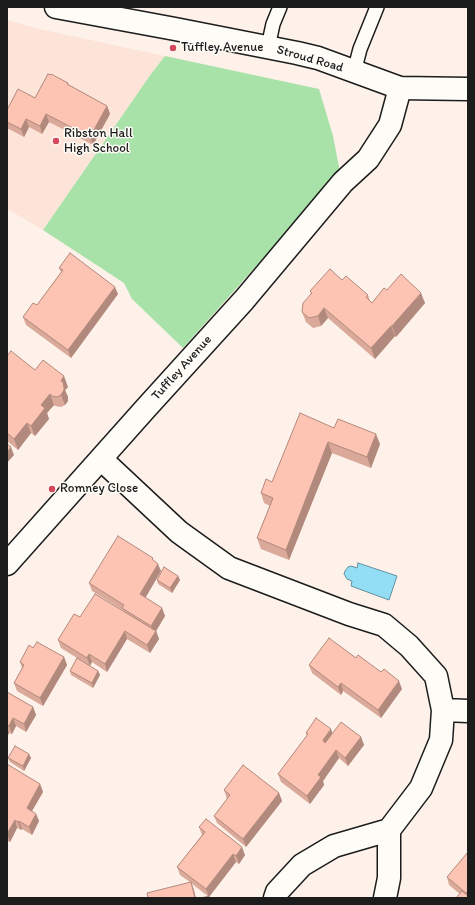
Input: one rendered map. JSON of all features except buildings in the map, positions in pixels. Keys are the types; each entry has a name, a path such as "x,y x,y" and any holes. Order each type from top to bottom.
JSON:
{"street":[{"name":"Stroud Road","path":"56,7 268,47 318,58 400,88 468,89"},
{"name":"Tuffley Avenue","path":"7,564 244,300 343,182 368,159 390,125 400,88"},
{"path":"101,460 179,532 229,568 349,614 384,625 409,646 436,676 443,710 441,740 421,788 389,830 334,846 302,865 276,892 275,898"},
{"path":"443,710 468,711"},
{"path":"385,898 389,878 389,830"}],"lane":[{"path":"268,47 273,24 280,7"},
{"path":"354,72 360,48 377,7"}],"shaded area":[{"name":"Ribston Hall High School","path":"7,20 44,30 165,56 43,230 7,209"}],"green space":[{"path":"165,56 319,89 333,136 340,172 183,348 132,299 124,283 43,230"}],"water":[{"path":"358,563 397,576 389,600 351,586 352,581 347,579 344,574 348,567 351,566 357,568"}],"place":[{"name":"Tuffley Avenue","path":"173,48"},
{"name":"Ribston Hall High School","path":"56,141"},
{"name":"Romney Close","path":"52,489"}]}
